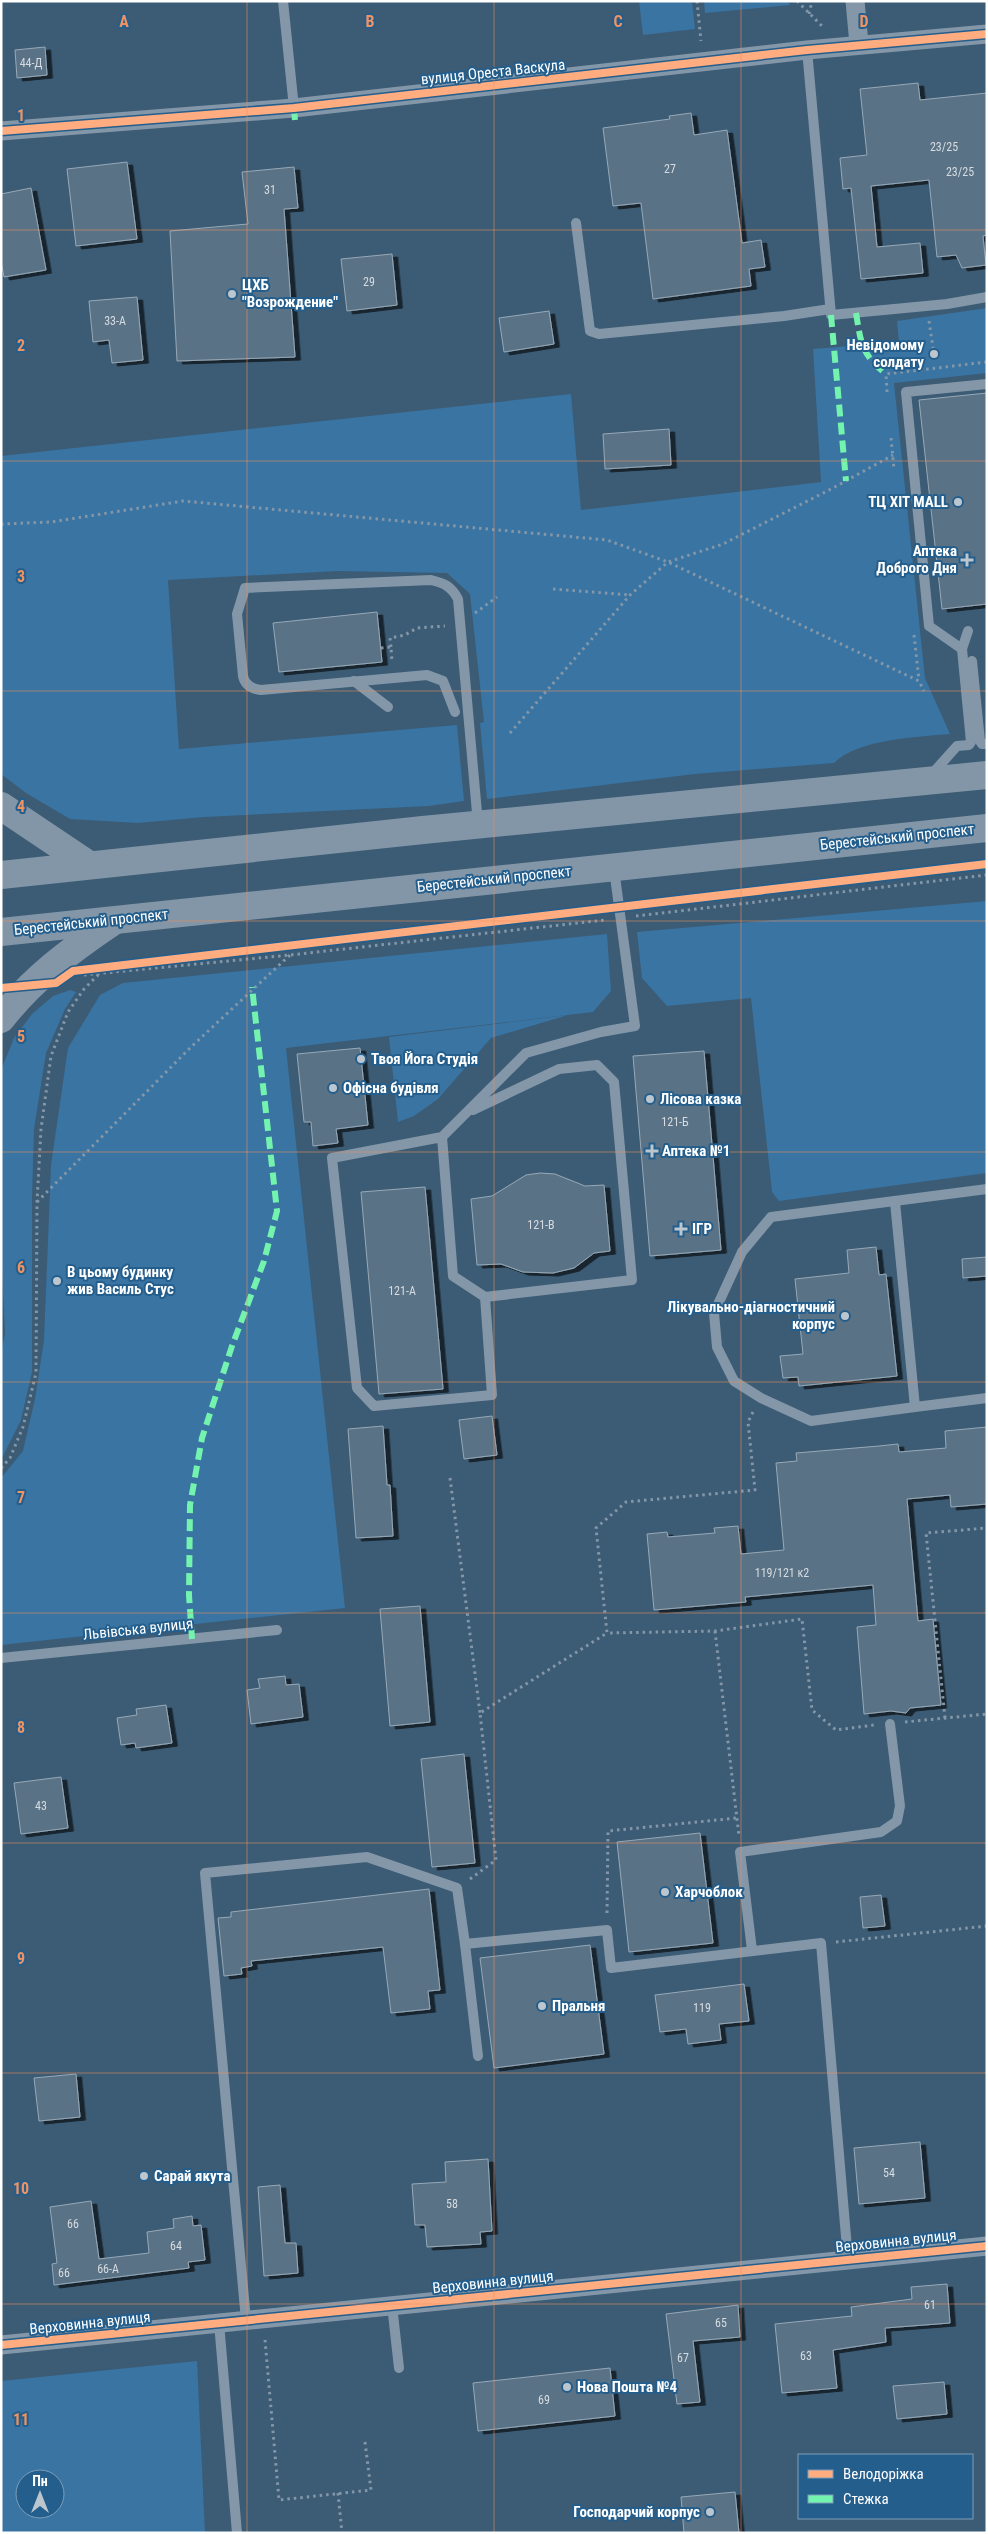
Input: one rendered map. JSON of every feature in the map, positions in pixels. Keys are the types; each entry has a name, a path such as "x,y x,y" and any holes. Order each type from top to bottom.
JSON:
{"main road":[{"path":"1,875 987,774"},
{"path":"1,806 89,865"},
{"name":"Берестейський проспект","path":"1,932 117,918 987,828"},
{"path":"1,1020 21,994 63,955 117,918"}],"street":[{"path":"855,1 859,44"},
{"name":"вулиця Ореста Васкула","path":"1,131 294,108 859,44 987,34"},
{"name":"Верховинна вулиця","path":"1,2345 987,2246"}],"lane":[{"path":"283,1 294,108"},
{"path":"807,50 831,315 987,297"},
{"path":"576,223 590,332 599,334 784,316 830,309"},
{"path":"962,649 930,626 906,392 987,384"},
{"path":"455,712 443,681 427,675 262,690 253,689 248,685 243,676 237,614 245,588 421,580 445,583 458,599 467,719 478,825"},
{"path":"926,781 957,746 970,744 962,649 968,631"},
{"path":"972,661 980,742 987,744"},
{"path":"354,681 388,707"},
{"path":"485,1296 492,1395 374,1406 357,1388 332,1158 442,1137 526,1053 601,1032 635,1026 614,866"},
{"path":"442,1137 452,1276 485,1296 632,1280 614,1082 597,1065 559,1070 467,1113"},
{"path":"987,1189 771,1217 742,1252 714,1313 717,1347 734,1380 761,1398 811,1421 987,1398"},
{"path":"895,1202 915,1406"},
{"name":"Львівська вулиця","path":"1,1658 277,1630"},
{"path":"752,1950 740,1852 881,1832 897,1821 900,1806 890,1724"},
{"path":"246,2320 205,1872 367,1857 457,1888 478,2056"},
{"path":"465,1944 607,1930 611,1968 821,1943 848,2260"},
{"path":"392,2305 399,2368"},
{"path":"220,2323 237,2533"}],"path":[{"path":"697,1 702,41"},
{"path":"796,1 822,27"},
{"path":"810,14 812,1"},
{"path":"927,305 933,348"},
{"path":"886,374 987,362"},
{"path":"510,733 630,595 668,562 723,544 893,455"},
{"path":"1,524 51,522 183,501 607,540 668,562 919,681 924,691"},
{"path":"553,589 630,595"},
{"path":"381,648 391,647 393,678"},
{"path":"1,1468 10,1458 23,1427 36,1373 37,1202 41,1129 51,1056 68,1012 84,989 100,974 290,955 987,875"},
{"path":"73,971 282,947"},
{"path":"37,1202 191,1047 252,988 290,955"},
{"path":"607,1633 596,1528 626,1502 755,1490 748,1422 761,1398"},
{"path":"450,1478 480,1713 496,1860 457,1888"},
{"path":"945,1718 926,1533 987,1528"},
{"path":"480,1713 607,1633 715,1631 802,1619 812,1710 836,1730 987,1714"},
{"path":"715,1631 738,1818 740,1852"},
{"path":"607,1930 608,1831 738,1818"},
{"path":"821,1943 987,1926"},
{"path":"266,2342 279,2500 372,2490 365,2442"},
{"path":"338,2494 342,2533"}],"shaded area":[{"path":"639,1 692,1 695,29 643,35"},
{"path":"704,1 787,1 790,5 705,13"},
{"path":"987,308 987,373 894,383 925,678 950,734 905,738 873,744 845,755 834,763 695,774 487,799 480,723 484,722 470,594 447,573 338,571 168,580 179,749 457,725 464,801 429,806 204,817 138,823 70,819 26,793 1,774 1,456 571,394 581,510 821,482 813,349 899,342 897,321"},
{"path":"987,901 987,1173 779,1201 772,1192 751,998 667,1006 642,978 637,932"},
{"path":"607,934 611,991 593,1012 286,1048 345,1608 1,1645 1,1478 23,1451 35,1399 44,1340 51,1165 68,1048 100,995 123,983"},
{"path":"70,990 76,992 65,1009 46,1053 34,1129 32,1372 21,1420 1,1460 1,1352 5,1334 1,1250 1,1070 14,1038 32,1014 53,996"},
{"path":"568,1015 491,1038 438,1099 414,1116 398,1122 389,1037"},
{"path":"197,2361 205,2533 1,2533 1,2381"}],"building":[{"path":"45,47 47,75 17,78 15,50"},
{"path":"918,83 920,100 987,93 987,235 983,236 986,265 962,268 956,255 937,257 929,180 871,186 877,247 920,243 923,273 861,279 851,188 843,189 840,158 867,155 860,89"},
{"path":"691,113 694,135 727,130 742,243 761,240 765,267 749,269 751,286 653,299 641,203 613,206 603,128 670,119 669,116"},
{"path":"127,162 137,239 76,246 67,169"},
{"name":"ЦХБ \"Возрождение\"","path":"294,167 298,208 284,209 295,357 177,361 170,231 248,224 242,172"},
{"path":"31,188 46,270 4,277 1,261 1,194"},
{"path":"392,254 397,305 347,311 341,259"},
{"path":"137,297 143,360 112,363 109,340 93,342 89,301"},
{"path":"549,311 554,344 504,352 499,318"},
{"name":"ТЦ ХІТ MALL","path":"987,393 987,604 942,609 919,400"},
{"path":"669,429 671,465 605,469 603,434"},
{"path":"377,612 382,662 279,672 273,623"},
{"name":"Офісна будівля","path":"360,1048 368,1125 336,1129 338,1143 313,1146 311,1122 304,1122 297,1054"},
{"path":"704,1051 721,1250 650,1256 633,1056"},
{"path":"540,1173 555,1174 585,1186 604,1185 610,1251 594,1253 574,1268 553,1273 523,1272 501,1264 477,1265 471,1199 492,1196 526,1175"},
{"path":"425,1187 443,1389 379,1394 361,1192"},
{"name":"Лікувально-діагностичний корпус","path":"876,1247 879,1275 886,1274 897,1376 799,1386 798,1377 783,1378 780,1356 803,1354 795,1279 849,1273 847,1250"},
{"path":"987,1257 987,1276 963,1278 962,1259"},
{"path":"492,1416 497,1455 464,1459 459,1420"},
{"path":"383,1426 387,1485 390,1485 393,1536 356,1538 348,1429"},
{"path":"987,1427 987,1504 951,1507 950,1495 907,1499 918,1621 933,1619 941,1705 910,1708 906,1713 891,1711 864,1714 857,1627 876,1625 873,1585 745,1597 746,1602 654,1610 647,1534 667,1532 668,1537 715,1533 714,1528 738,1526 741,1554 784,1550 776,1463 797,1461 796,1453 898,1444 899,1452 946,1448 945,1431"},
{"path":"420,1606 430,1722 390,1726 380,1609"},
{"path":"285,1676 286,1685 299,1684 303,1717 251,1724 247,1690 260,1688 258,1679"},
{"path":"166,1705 172,1743 136,1748 135,1743 121,1745 117,1718 137,1715 136,1709"},
{"path":"464,1754 475,1863 432,1867 421,1759"},
{"path":"61,1777 68,1828 21,1834 14,1783"},
{"name":"Харчоблок","path":"700,1833 713,1943 629,1952 617,1842"},
{"path":"429,1889 440,1990 428,1991 430,2009 391,2013 383,1947 251,1961 252,1966 241,1968 242,1974 224,1976 218,1918 231,1917 231,1912"},
{"path":"881,1895 885,1926 863,1928 860,1897"},
{"name":"Пральня","path":"590,1945 604,2054 494,2068 480,1958"},
{"path":"744,1984 749,2021 719,2024 721,2040 688,2044 686,2029 660,2032 655,1995"},
{"path":"76,2074 80,2117 39,2121 34,2078"},
{"path":"920,2142 925,2198 859,2204 854,2148"},
{"path":"488,2159 492,2231 480,2232 481,2244 427,2247 425,2225 415,2225 412,2184 446,2182 445,2162"},
{"path":"280,2185 285,2243 296,2243 298,2273 264,2276 258,2187"},
{"path":"91,2201 99,2259 149,2253 147,2232 174,2228 173,2219 192,2216 193,2226 201,2225 205,2260 188,2262 189,2268 54,2285 52,2264 57,2263 50,2207"},
{"path":"947,2284 950,2323 885,2328 886,2342 833,2350 837,2388 782,2393 775,2324 852,2316 851,2307 912,2299 911,2287"},
{"path":"738,2305 740,2337 693,2341 700,2402 677,2404 666,2314"},
{"path":"610,2368 615,2416 478,2431 473,2383"},
{"path":"944,2382 947,2414 897,2419 893,2386"},
{"path":"735,2492 739,2533 684,2533 681,2497"}],"marked path":[{"path":"294,108 295,121"},
{"path":"856,313 861,340 867,354 886,374"},
{"path":"831,315 846,481"},
{"path":"192,1639 189,1595 190,1505 202,1438 232,1346 264,1261 277,1211 252,987"}],"cycle path":[{"path":"1,131 294,108 807,50 987,34"},
{"path":"1,988 56,983 73,971 987,864"},
{"path":"1,2345 987,2246"}],"place":[{"name":"ЦХБ \"Возрождение\"","path":"232,294"},
{"name":"Невідомому солдату","path":"934,354"},
{"name":"ТЦ ХІТ MALL","path":"958,502"},
{"name":"Аптека Доброго Дня","path":"967,560"},
{"name":"Твоя Йога Студiя","path":"361,1059"},
{"name":"Офісна будівля","path":"333,1088"},
{"name":"Лісова казка","path":"650,1099"},
{"name":"Аптека №1","path":"652,1151"},
{"name":"ІГР","path":"681,1229"},
{"name":"В цьому будинку жив Василь Стус","path":"57,1281"},
{"name":"Лікувально-діагностичний корпус","path":"845,1316"},
{"name":"Харчоблок","path":"665,1892"},
{"name":"Пральня","path":"542,2006"},
{"name":"Сарай якута","path":"144,2176"},
{"name":"Нова Пошта №4","path":"567,2387"},
{"name":"Господарчий корпус","path":"710,2512"}]}
